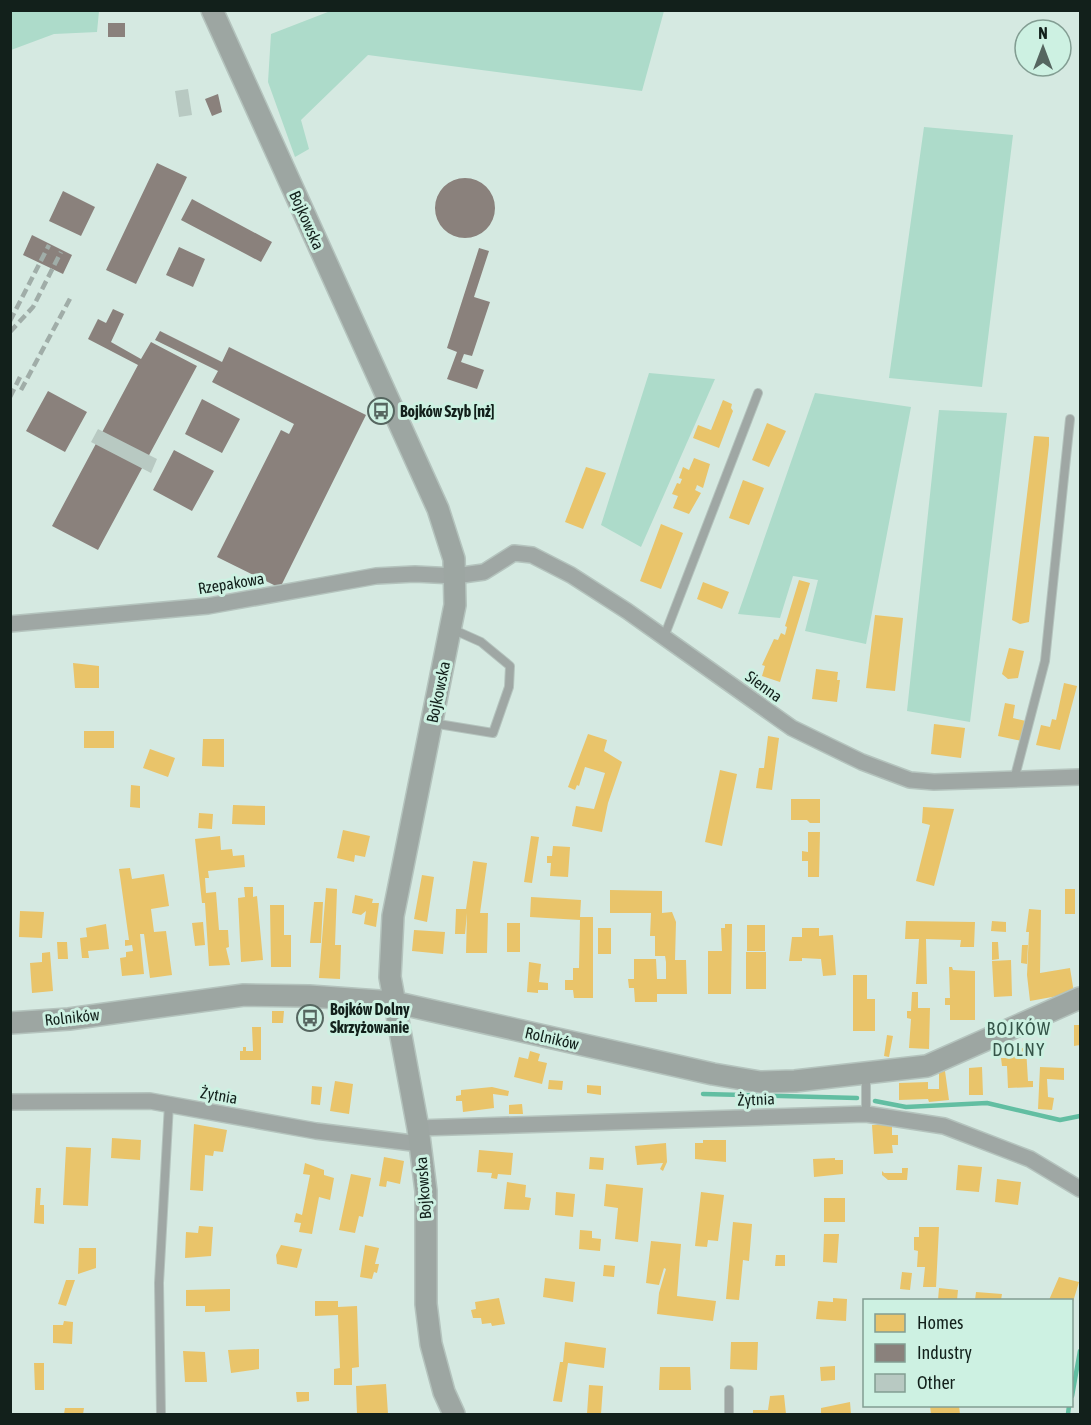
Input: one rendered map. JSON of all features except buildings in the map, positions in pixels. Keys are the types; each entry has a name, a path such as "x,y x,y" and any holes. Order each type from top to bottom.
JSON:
{"street":[{"name":"Bojkowska","path":"212,10 438,509 450,542 455,576 451,629 393,916 390,977 419,1136 426,1191 426,1304 431,1344 444,1392 454,1414"},
{"name":"Sienna","path":"455,576 484,572 514,553 532,555 571,575 792,728 862,762 910,780 934,782 1080,777"},
{"name":"Rzepakowa","path":"10,624 208,606 376,576 415,574 455,576"},
{"name":"Rolników","path":"10,1023 69,1019 243,995 309,996 393,1002 712,1074 760,1082 866,1075 927,1066 1080,998"},
{"name":"Żytnia","path":"10,1102 150,1101 316,1131 419,1136 866,1114 944,1126 1030,1159 1080,1189"}],"lane":[{"path":"663,637 758,393"},
{"path":"1014,780 1045,661 1070,419"},
{"path":"431,723 493,733 509,687 510,666 481,642 451,629"},
{"path":"866,1075 866,1114"},
{"path":"161,1414 159,1284 169,1104"},
{"path":"729,1390 729,1414"}],"green space":[{"path":"11,10 99,11 97,32 54,34 11,50"},
{"path":"333,10 664,11 642,91 368,55 301,120 309,149 295,157 268,82 271,34"},
{"path":"924,127 1013,135 982,387 889,378"},
{"path":"649,373 715,379 641,547 601,525"},
{"path":"815,393 911,407 866,644 805,631 818,580 793,576 780,618 738,614"},
{"path":"939,410 1007,413 970,722 907,711"}],"waterway":[{"path":"703,1094 857,1098"},
{"path":"875,1101 906,1107 987,1103 1060,1120 1080,1116"},
{"path":"1073,1390 1080,1351"},
{"path":"1068,1414 1069,1407"}],"railway":[{"path":"10,321 49,245"},
{"path":"10,332 33,307 61,252"},
{"path":"21,390 72,295"},
{"path":"10,397 20,377"}],"place":[{"name":"Bojków Szyb [nż]","path":"381,411"},
{"name":"Bojków Dolny Skrzyżowanie","path":"310,1018"}],"district":[{"name":"BOJKÓW DOLNY","path":"1019,1039"}]}
